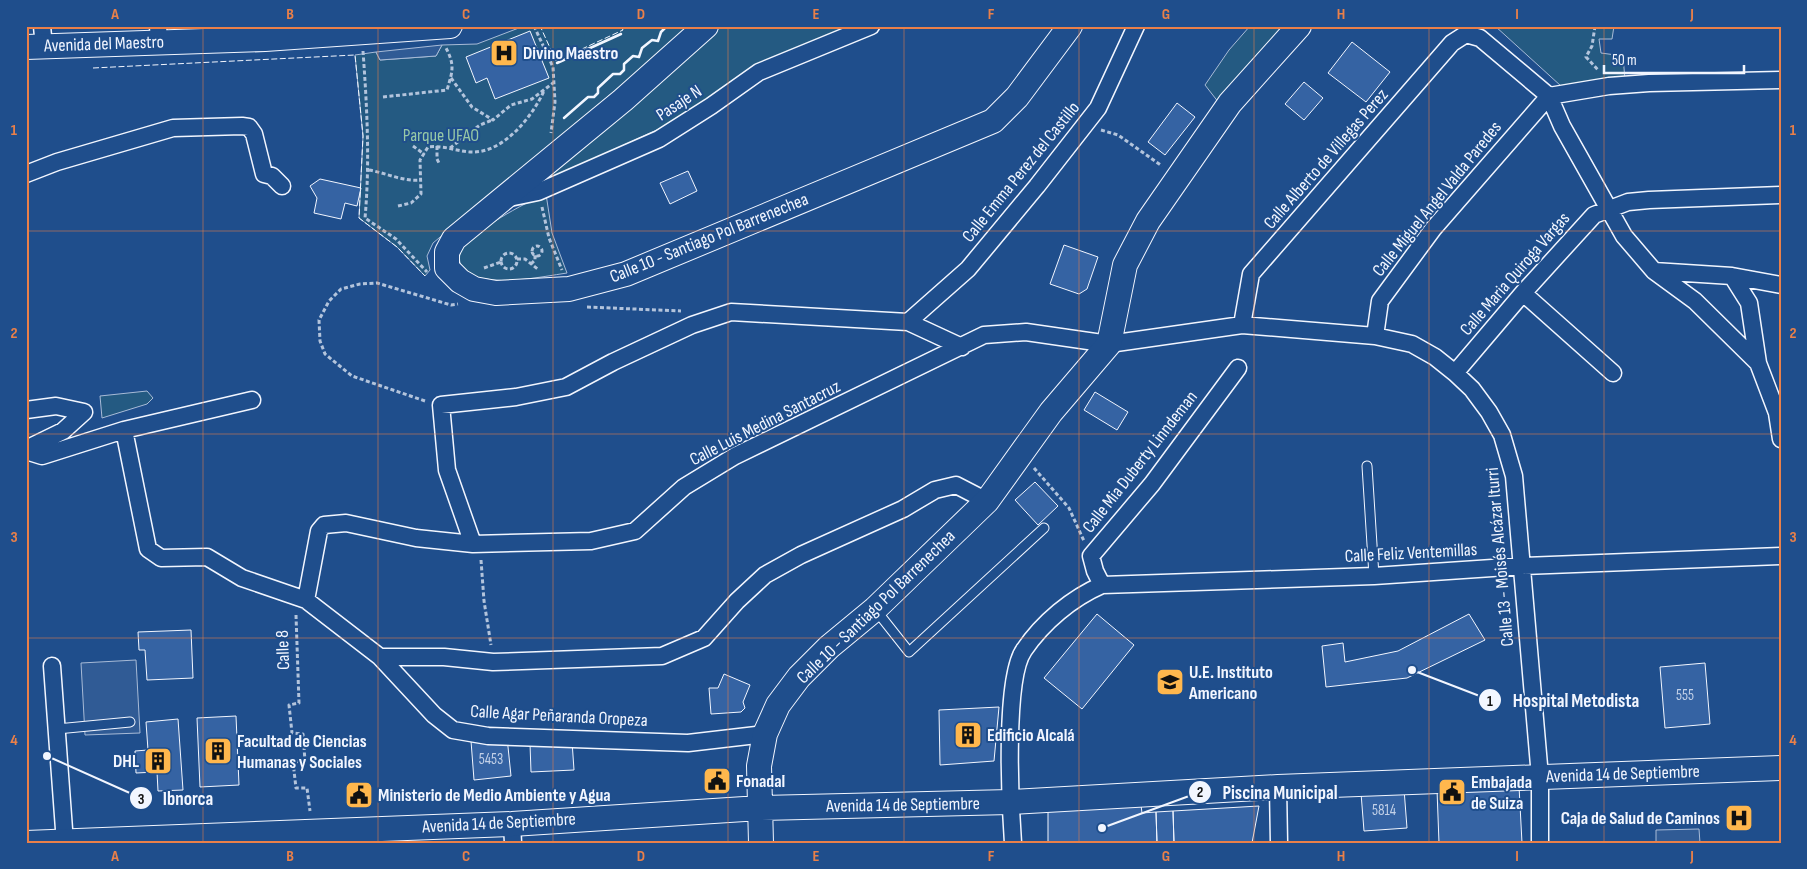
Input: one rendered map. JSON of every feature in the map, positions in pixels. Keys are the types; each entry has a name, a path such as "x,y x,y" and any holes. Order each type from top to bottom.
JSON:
{"main road":[{"name":"Calle 10 - Santiago Pol Barrenechea","path":"706,26 623,100 454,239 447,252 448,268 460,281 474,289 496,293 569,290 626,274 993,121 1017,97 1070,26"},
{"path":"1110,344 1125,265 1148,221 1177,177 1230,104 1299,26"},
{"name":"Avenida del Maestro","path":"37,40 159,34 372,31 447,36"},
{"name":"Calle 10 - Santiago Pol Barrenechea","path":"761,843 759,766 765,734 778,705 799,678 830,647 875,608 987,501 1022,455 1051,412 1110,344"},
{"name":"Avenida 14 de Septiembre","path":"26,843 319,831 512,833 760,808 1010,802 1278,787 1781,768"}],"street":[{"name":"Pasaje N","path":"502,199 538,192 659,139 711,106 759,72 871,26"},
{"name":"Calle Emma Perez del Castillo","path":"908,322 968,268 1037,186 1098,108 1136,26"},
{"name":"Calle Alberto de Villegas Perez","path":"1242,325 1251,274 1452,43 1466,34 1480,38 1549,96"},
{"path":"1758,363 1695,301 1654,271 1624,236 1562,126 1549,96 1609,86 1781,80"},
{"name":"Calle Miguel Angel Valda Paredes","path":"1375,336 1380,301 1433,229 1549,96"},
{"path":"26,174 57,162 173,128 242,126 249,127 254,134 264,174 272,176 282,186"},
{"name":"Calle Maria Quiroga Vargas","path":"1455,373 1594,215 1628,202 1781,196"},
{"path":"1654,271 1732,276 1781,285"},
{"path":"1732,276 1749,302 1758,363 1779,413 1781,439"},
{"path":"1523,294 1613,373"},
{"path":"473,544 447,470 440,404 516,397 566,387 613,362 692,325 731,312 908,322 962,347"},
{"name":"Calle 13 - Moisés Alcázar Iturri","path":"1110,344 1242,325 1375,336 1412,344 1435,357 1472,389 1490,412 1510,456 1518,502 1540,777 1540,843"},
{"name":"Calle Luis Medina Santacruz","path":"301,598 319,531 324,526 346,523 416,538 473,544 591,541 635,531 684,487 735,456 984,335 1026,332 1110,344"},
{"name":"Calle Mia Duberty Linndeman","path":"1102,585 1095,571 1091,556 1152,484 1238,368"},
{"path":"26,450 42,456 124,430 252,400"},
{"path":"26,410 56,406 84,412 63,431 26,450"},
{"name":"Calle Agar Peñaranda Oropeza","path":"124,430 148,549 154,555 161,558 207,557 242,578 301,598 380,657 434,715 454,730 488,736 688,743 765,734"},
{"path":"380,657 444,657 493,662 662,656 704,638 737,601 765,575 801,555 903,509 935,490 956,485 987,501"},
{"name":"Calle Feliz Ventemillas","path":"1102,585 1374,576 1522,566 1781,556"},
{"path":"1013,843 1010,802 1012,680 1023,650 1062,608 1084,593 1102,585"},
{"path":"52,666 65,842"},
{"path":"1278,787 1279,843"}],"lane":[{"path":"1367,466 1374,576"},
{"path":"875,608 909,652 1044,528"},
{"path":"57,729 130,722"}],"path":[{"path":"534,26 553,67 555,102 552,129 546,147 553,158"},
{"path":"1595,26 1592,46 1586,57 1595,65 1609,86"},
{"path":"372,31 365,218 396,239 432,278"},
{"path":"382,97 447,90 453,70 447,36"},
{"path":"451,78 472,107 493,120"},
{"path":"450,148 480,124 493,120 511,105 532,99 554,83"},
{"path":"398,206 411,203 421,194 420,160 428,147 437,146 472,152 491,148 508,138 527,119 544,91"},
{"path":"1084,125 1118,135 1177,177"},
{"path":"413,146 424,154"},
{"path":"437,146 436,159 439,163"},
{"path":"368,170 392,174 409,181 421,180"},
{"path":"538,192 550,238 574,302 585,307 684,311"},
{"path":"479,269 501,262 506,253 525,259 545,276"},
{"path":"531,264 535,255"},
{"path":"501,262 503,266 511,269 515,266 517,258"},
{"path":"440,404 411,397 352,376 325,354 320,341 319,320 330,301 341,289 360,284 377,283 451,306 463,303"},
{"path":"1022,455 1069,508 1091,556"},
{"path":"473,544 481,558 484,601 493,662"},
{"name":"Calle 8","path":"301,598 299,703 289,705 292,734 303,734 305,762 293,762 296,788 307,788 310,818 319,831"}],"green space":[{"name":"Parque UFAO","path":"524,26 692,26 433,243 427,256 430,270 425,276 397,247 359,218 363,136 355,55 376,52 380,60 436,56 442,45 477,44"},
{"path":"721,26 855,26 685,117 539,184"},
{"path":"1250,26 1287,26 1219,103 1205,85 1229,50"},
{"path":"1495,26 1614,26 1612,39 1599,39 1601,53 1623,56 1625,80 1561,86"},
{"path":"546,194 552,233 567,273 524,279 491,280 480,278 462,267 460,263 461,251 466,243 475,235 513,211"},
{"path":"147,391 153,398 147,404 102,418 100,396"}],"shaded area":[{"path":"442,45 436,56 380,60 376,52"},
{"path":"136,660 140,733 85,735 81,663"},
{"path":"1699,829 1700,843 1656,843 1656,830"}],"building":[{"path":"530,31 549,78 495,99 487,78 476,83 466,57"},
{"path":"1352,42 1390,72 1366,102 1328,73"},
{"path":"1304,82 1323,98 1304,120 1285,104"},
{"path":"1177,103 1195,117 1165,155 1148,142"},
{"path":"688,171 697,191 670,204 660,183"},
{"path":"320,179 361,188 357,206 345,203 341,219 314,213 317,198 310,186"},
{"path":"1064,245 1098,257 1087,289 1079,294 1050,284"},
{"path":"1095,392 1128,412 1117,430 1084,410"},
{"path":"1035,482 1058,506 1038,525 1015,500"},
{"path":"1097,614 1134,645 1082,709 1044,678"},
{"path":"1469,614 1485,640 1407,678 1326,687 1322,646 1343,643 1345,662 1398,651"},
{"path":"191,630 193,678 147,680 145,650 139,650 138,632"},
{"path":"1705,663 1710,724 1665,728 1660,667"},
{"path":"724,674 750,685 743,702 745,708 741,712 711,714 709,688 718,688"},
{"name":"Edificio Alcalá","path":"999,707 994,761 940,765 939,710"},
{"name":"Facultad de Ciencias Humanas y Sociales","path":"236,716 239,785 200,787 197,718"},
{"name":"DHL","path":"178,719 183,790 158,791 157,772 136,773 135,751 148,750 146,722"},
{"path":"507,737 511,776 474,780 471,741"},
{"path":"572,741 574,770 531,772 530,744"},
{"path":"1519,786 1522,843 1439,843 1437,790"},
{"path":"1404,789 1407,828 1364,831 1361,793"},
{"path":"1141,805 1142,813 1156,812 1157,843 1048,843 1048,809"},
{"path":"1259,806 1252,843 1174,843 1173,811"},
{"path":"1173,811 1174,843 1157,843 1156,812"}],"fence":[{"path":"544,26 541,28 556,61 623,30 621,26"},
{"path":"93,68 355,55 363,136 359,218 397,247 425,276"}],"wall":[{"path":"564,118 588,97 594,97 598,93 598,88 613,74 620,74 624,70 624,64 633,56 639,57 642,48 652,40 658,41 661,32 667,26"},
{"path":"557,63 621,34"}],"place":[{"name":"Divino Maestro","path":"504,53"},
{"name":"Hospital Metodista","path":"1412,670"},
{"name":"U.E. Instituto Americano","path":"1170,682"},
{"name":"Edificio Alcalá","path":"968,735"},
{"name":"Facultad de Ciencias Humanas y Sociales","path":"218,751"},
{"name":"Ibnorca","path":"47,756"},
{"name":"DHL","path":"158,761"},
{"name":"Fonadal","path":"717,781"},
{"name":"Embajada de Suiza","path":"1452,792"},
{"name":"Ministerio de Medio Ambiente y Agua","path":"359,795"},
{"name":"Caja de Salud de Caminos","path":"1739,818"},
{"name":"Piscina Municipal","path":"1102,828"}]}
